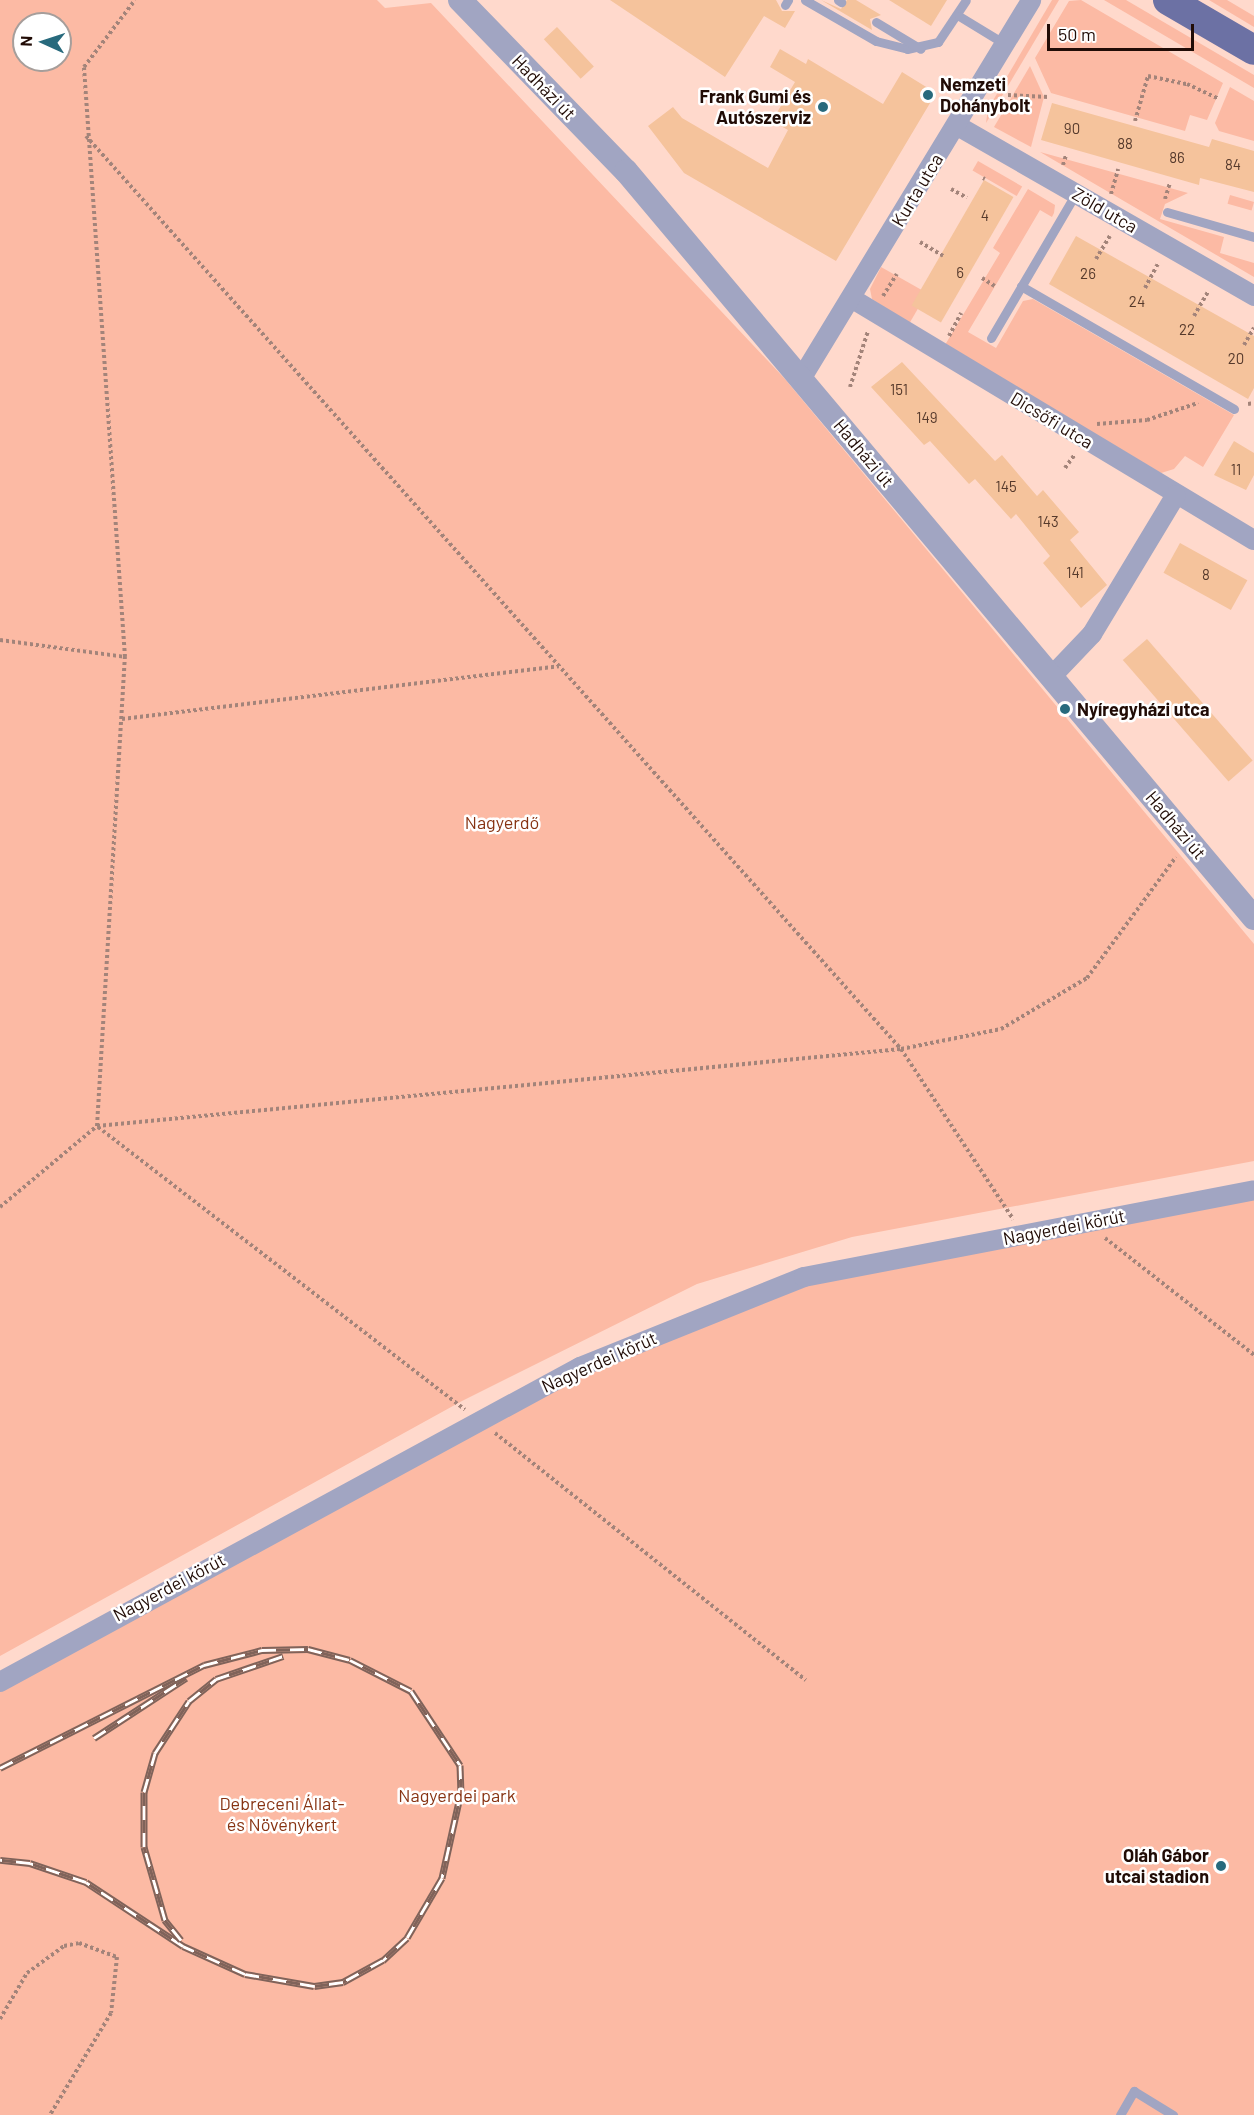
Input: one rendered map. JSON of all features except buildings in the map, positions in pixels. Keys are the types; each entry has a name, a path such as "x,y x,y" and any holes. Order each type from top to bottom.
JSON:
{"main road":[{"path":"1168,0 1254,50"}],"street":[{"name":"Hadházi út","path":"460,0 626,171 1254,918"},
{"name":"Kurta utca","path":"801,379 1031,0"},
{"name":"Zöld utca","path":"957,125 1254,296"},
{"name":"Dicsőfi utca","path":"851,298 1085,441 1254,540"},
{"path":"1052,676 1092,634 1176,495"},
{"name":"Nagyerdei körút","path":"0,1682 580,1367 804,1277 1254,1190"}],"lane":[{"path":"805,0 876,41 921,48 938,42 959,16 966,0"},
{"path":"959,16 1005,44"},
{"path":"876,22 921,48"},
{"path":"991,338 1076,193"},
{"path":"1167,212 1254,237"},
{"path":"1021,286 1234,409"},
{"path":"1120,2115 1134,2091 1173,2115"}],"path":[{"path":"97,1126 125,657 86,136 84,67 135,0"},
{"path":"1135,121 1148,76 1187,84 1219,99"},
{"path":"1008,95 1049,97"},
{"path":"86,136 901,1049 1023,1235"},
{"path":"1110,198 1118,169"},
{"path":"951,189 967,198"},
{"path":"1096,259 1110,236"},
{"path":"920,242 943,256"},
{"path":"1145,288 1158,264"},
{"path":"982,278 995,286"},
{"path":"1194,316 1208,292"},
{"path":"1244,345 1254,328"},
{"path":"1065,468 1097,424 1147,420 1199,403 1205,393"},
{"path":"1248,404 1254,403"},
{"path":"0,640 125,657"},
{"path":"122,718 559,666"},
{"path":"0,1207 97,1126 901,1049 1001,1029 1087,978 1188,841"},
{"path":"97,1126 480,1421 806,1680"},
{"path":"1085,1223 1254,1355"},
{"path":"0,2019 27,1972 64,1947 79,1943 117,1957 111,2013 50,2115"}],"green space":[{"name":"Nagyerdő","path":"0,0 377,0 385,8 431,3 785,379 1254,944 1254,1161 852,1237 697,1284 462,1401 0,1656"},
{"path":"1052,0 1059,0 986,123 988,109"},
{"path":"1081,0 1223,83 1207,120 1190,115 1185,131 1051,93 1035,58 1069,1"},
{"path":"1104,0 1126,0 1254,75 1254,88"},
{"path":"1209,0 1227,0 1254,16 1254,27"},
{"path":"1030,66 1044,97 1031,147 994,127"},
{"path":"1230,87 1254,101 1254,141 1219,131 1215,123"},
{"path":"1040,152 1188,193 1165,204 1160,219 1224,237 1220,253 1254,263 1254,277"},
{"path":"978,161 1022,186 1017,196 972,171"},
{"path":"1028,189 1055,205 1054,213 1052,217 1040,210 968,332 996,348 1023,301 1033,299 1234,415 1203,467 1185,456 1174,469 1161,473 945,345 1000,253 993,248"},
{"path":"1230,195 1254,202 1252,211 1228,204"},
{"path":"881,267 927,293 909,324 872,299 870,289"},
{"name":"Nagyerdei park","path":"1254,1190 1254,2115 0,2115 0,1682 580,1367 804,1277"}],"railway":[{"path":"0,1768 204,1665 262,1650 308,1649 350,1660 411,1691 460,1765 461,1792 442,1878 407,1938 383,1960 343,1982 314,1986 245,1974 183,1946 86,1882 30,1863 0,1860"},
{"path":"181,1940 165,1920 144,1847 144,1792 155,1753 189,1701 216,1679 283,1656"},
{"path":"94,1738 186,1678"}],"place":[{"name":"Nemzeti Dohánybolt","path":"928,95"},
{"name":"Frank Gumi és Autószerviz","path":"823,107"},
{"name":"Nyíregyházi utca","path":"1065,709"},
{"name":"Oláh Gábor utcai stadion","path":"1221,1866"}],"park label":[{"name":"Debreceni Állat- és Növénykert","path":"282,1814"}]}
